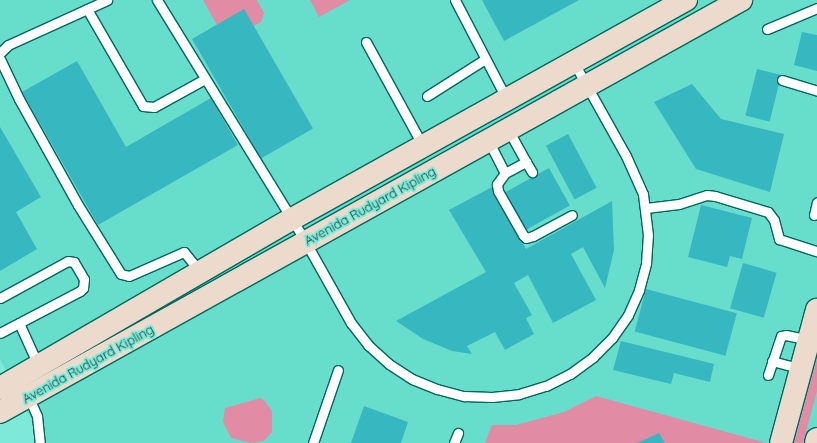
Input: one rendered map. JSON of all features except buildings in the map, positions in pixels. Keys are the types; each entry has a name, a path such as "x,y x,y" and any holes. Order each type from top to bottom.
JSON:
{"street":[{"name":"Avenida Rudyard Kipling","path":"0,388 200,272 686,0"},
{"name":"Avenida Rudyard Kipling","path":"0,412 29,398 305,241 741,0"},
{"path":"781,443 817,310"},
{"path":"816,443 817,439"}],"lane":[{"path":"0,54 8,45 107,0"},
{"path":"156,0 305,241 351,323 368,345 389,364 412,379 437,389 464,396 492,397 519,394 564,377 593,357 612,338 628,315 639,290 646,263 648,235 646,208 639,181 574,63"},
{"path":"455,0 507,100"},
{"path":"767,30 817,8"},
{"path":"87,9 143,106 154,107 205,79"},
{"path":"366,42 423,146"},
{"path":"0,59 19,99 78,205 121,274 128,276 184,252 200,272"},
{"path":"427,96 485,59"},
{"path":"782,80 817,91"},
{"path":"508,129 532,172"},
{"path":"488,140 505,173"},
{"path":"526,162 505,173 497,184 498,190 526,238 533,236 572,215"},
{"path":"646,208 680,204 707,195 715,196 768,212 779,239 817,251"},
{"path":"814,215 817,202"},
{"path":"0,298 68,261 74,262 84,279 83,288 0,333"},
{"path":"19,323 38,366 50,386"},
{"path":"768,375 782,335 809,340"},
{"path":"772,361 801,369"},
{"path":"313,443 338,370"},
{"path":"29,398 36,416 40,443"},
{"path":"454,443 458,433"}],"shaded area":[{"path":"0,0 817,0 817,443 36,443 32,421 0,359"},
{"path":"203,0 257,0 264,13 261,22 231,37 222,34"},
{"path":"310,0 350,0 319,17"},
{"path":"817,358 817,391 803,443 794,443"},
{"path":"596,396 763,442 485,443 492,425 516,425 564,412"},
{"path":"260,398 264,400 272,411 272,432 264,441 250,443 231,438 223,422 225,408"}]}
